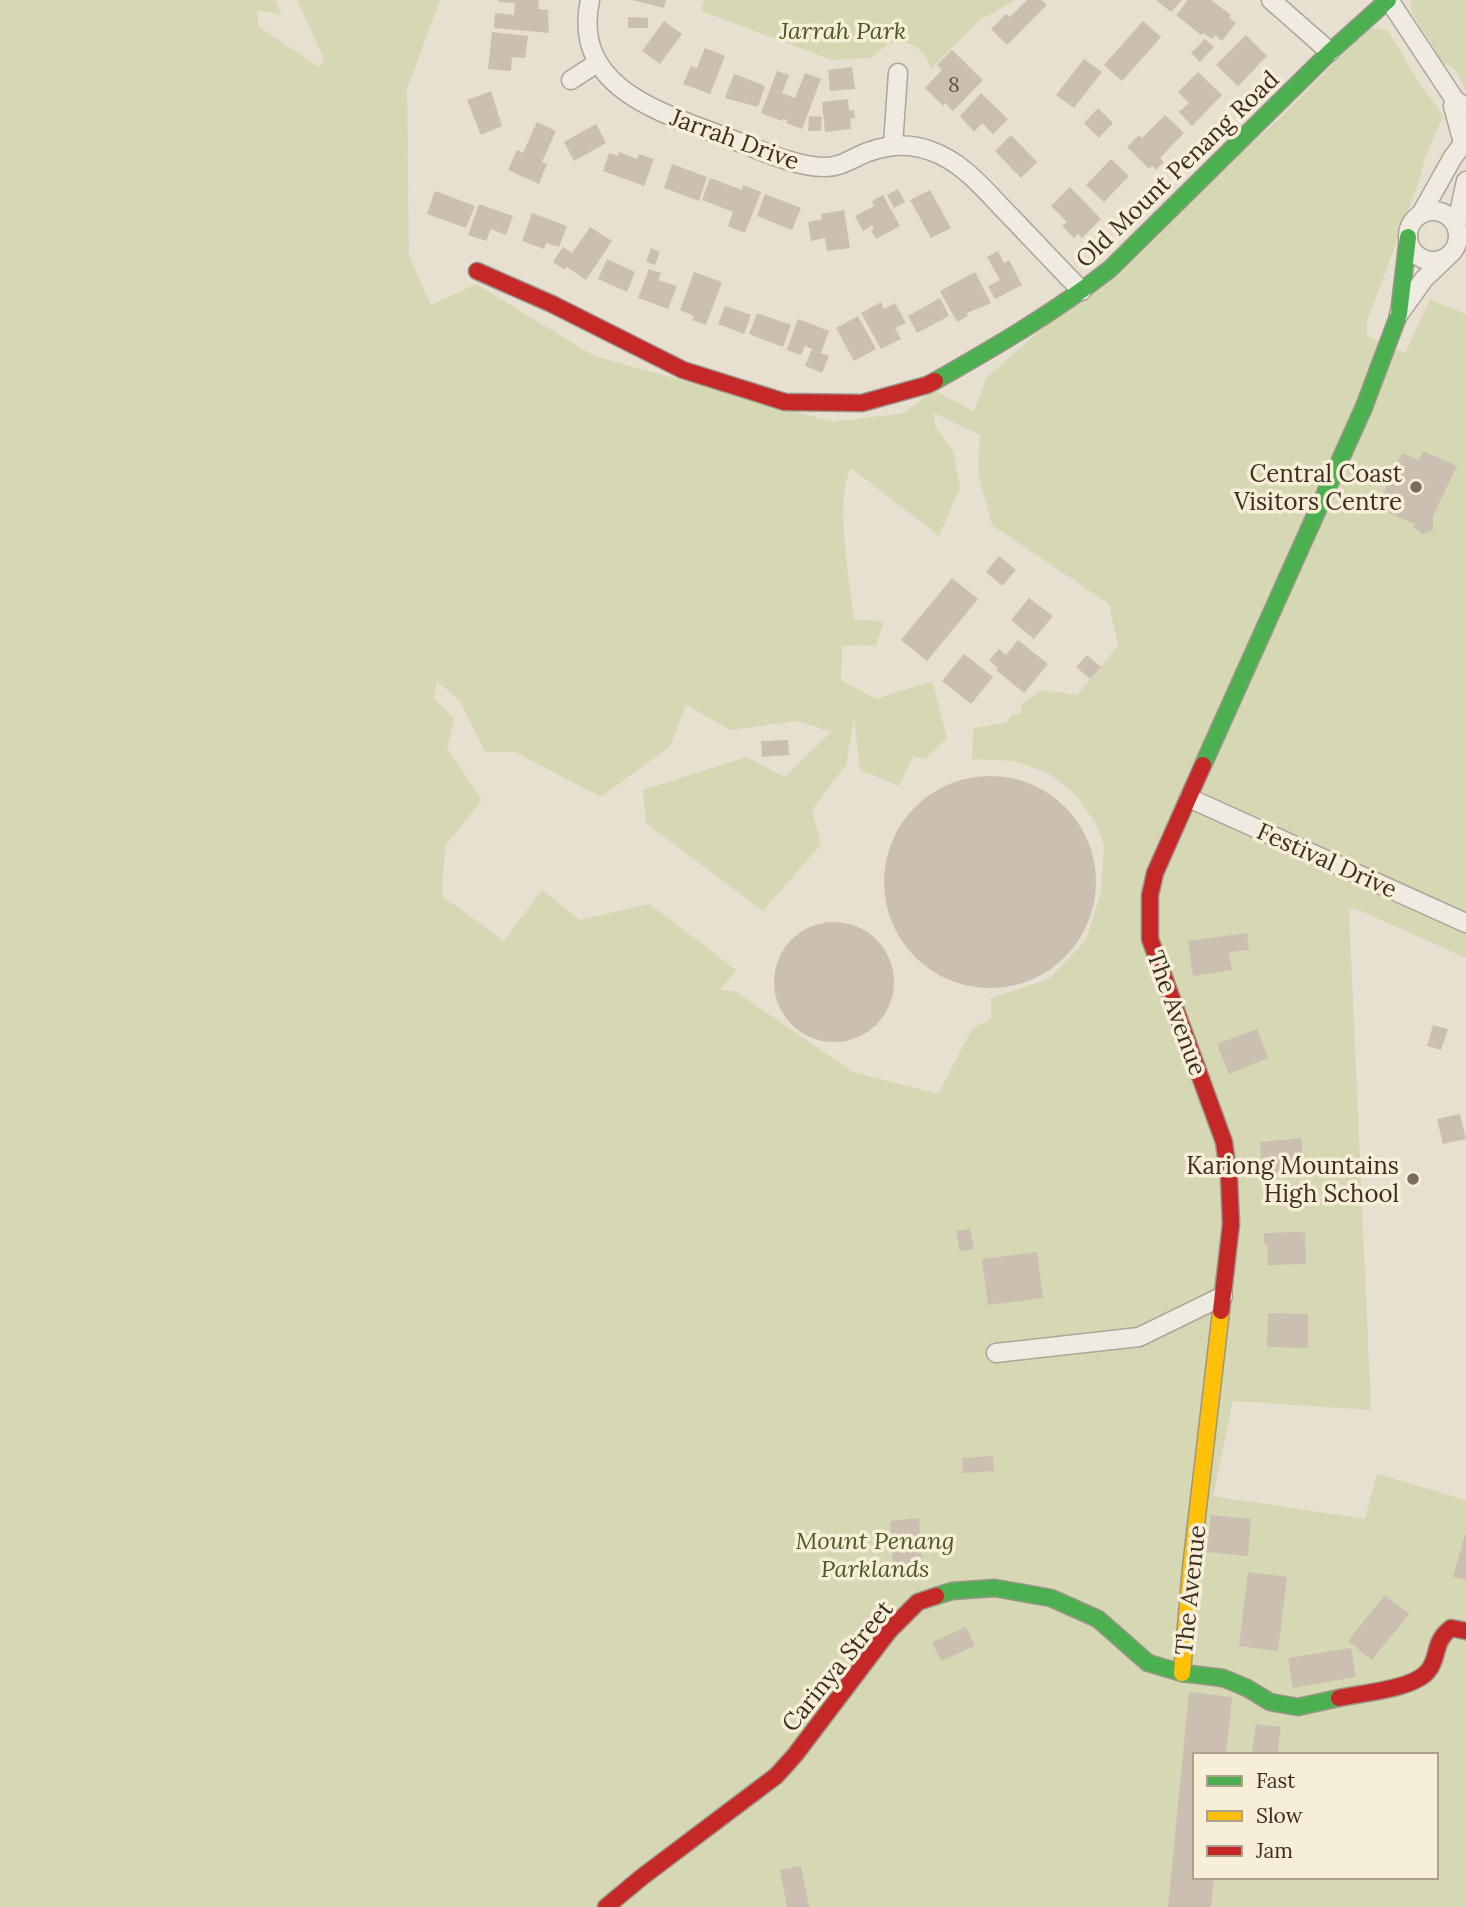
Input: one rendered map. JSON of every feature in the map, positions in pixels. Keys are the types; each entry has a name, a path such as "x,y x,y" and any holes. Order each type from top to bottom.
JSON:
{"street":[{"path":"571,80 597,63 587,16 590,0"},
{"path":"1270,0 1330,52"},
{"path":"1388,0 1460,104 1453,106 1465,142 1453,157 1420,214 1412,221 1408,237 1411,248 1421,258 1429,261 1446,258 1457,246 1456,226 1466,181"},
{"name":"Old Mount Penang Road","path":"477,271 552,304 682,370 785,402 862,403 927,385 994,348 1082,291 1110,269 1330,52 1388,0"},
{"name":"Jarrah Drive","path":"597,63 614,84 655,110 801,165 828,168 893,145 911,145 934,152 967,172 1082,291"},
{"path":"893,145 898,73"},
{"path":"1420,214 1435,210 1443,212 1456,226"},
{"name":"The Avenue","path":"1399,314 1408,237"},
{"name":"The Avenue","path":"1182,1673 1191,1568 1231,1224 1224,1142 1150,939 1150,895 1155,873 1354,430 1399,314 1424,279 1446,258"},
{"name":"Festival Drive","path":"1189,798 1466,923"},
{"path":"996,1353 1139,1337 1223,1296"},
{"name":"Carinya Street","path":"606,1907 776,1776 890,1631 918,1602 952,1591 995,1588 1051,1598 1098,1619 1148,1663 1182,1673 1223,1678 1270,1702 1298,1707 1415,1682 1429,1670 1440,1637 1451,1628 1466,1631"}],"green space":[{"name":"Mount Penang Parklands","path":"0,0 276,0 281,15 257,10 258,26 319,67 324,59 297,0 440,0 407,89 409,256 431,305 476,284 594,356 833,422 904,413 934,390 974,412 986,378 1278,120 1370,27 1388,31 1443,116 1425,158 1367,322 1367,336 1405,353 1430,300 1466,314 1466,958 1359,910 1349,909 1371,1410 1233,1401 1213,1496 1365,1519 1377,1474 1466,1500 1466,1907 0,1907","holes":["934,413 980,435 978,473 992,525 1109,604 1118,646 1077,695 1042,690 1021,704 1021,713 1011,715 1006,723 973,728 972,759 1015,761 1048,773 1076,795 1096,824 1104,845 1101,891 1086,940 1049,979 991,998 991,1018 972,1029 938,1094 853,1072 735,991 720,990 736,970 649,904 580,920 542,890 504,941 442,896 445,846 482,800 447,748 454,719 434,698 437,681 460,701 485,752 515,752 601,797 670,746 686,705 730,730 798,721 831,732 785,777 746,757 643,790 646,823 763,911 821,844 812,810 846,765 854,719 860,770 899,786 913,756 925,759 947,738 932,681 876,699 841,680 842,646 876,645 884,621 854,620 843,520 846,482 851,468 939,536 960,487 953,450 935,427"]},
{"name":"Jarrah Park","path":"704,0 1015,0 980,20 931,69 918,48 908,43 889,43 871,58 832,60 701,11"},
{"path":"1411,0 1466,0 1466,92 1456,70 1443,63 1411,11"}],"building":[{"path":"499,0 539,0 538,9 548,10 549,33 494,28 495,13 514,15 515,3"},
{"path":"632,0 666,0 664,8"},
{"path":"1027,0 1042,0 1047,5 1007,45 991,29 1006,14 1010,17"},
{"path":"1156,0 1182,0 1171,12"},
{"path":"1188,0 1211,0 1231,15 1229,18 1236,23 1222,41 1215,35 1212,39 1203,33 1201,35 1176,15"},
{"path":"628,17 648,18 648,28 628,28"},
{"path":"664,21 682,34 660,64 642,51"},
{"path":"1143,21 1161,37 1122,81 1104,65"},
{"path":"492,32 528,36 525,58 512,57 511,71 488,69"},
{"path":"1246,35 1267,56 1238,86 1216,65"},
{"path":"1205,39 1214,47 1200,62 1191,53"},
{"path":"705,48 725,56 710,94 683,84 691,66 697,68"},
{"path":"952,50 983,80 953,111 945,103 943,106 925,88 942,70 937,65"},
{"path":"1084,59 1102,72 1074,108 1056,95"},
{"path":"852,67 855,89 830,91 828,70"},
{"path":"777,71 789,75 782,93 795,98 805,73 821,79 802,129 786,123 787,120 782,121 761,113"},
{"path":"1198,72 1222,95 1192,126 1179,112 1189,103 1178,92"},
{"path":"734,74 765,86 758,107 725,98"},
{"path":"491,91 502,126 481,135 467,100"},
{"path":"981,93 1008,119 993,134 982,123 974,132 960,116"},
{"path":"848,99 849,111 854,110 855,118 850,119 851,129 825,132 822,102"},
{"path":"1098,108 1113,123 1099,138 1084,123"},
{"path":"1165,115 1184,133 1160,158 1164,162 1156,170 1152,166 1149,169 1127,147 1139,135 1142,138"},
{"path":"809,116 822,117 821,131 808,131"},
{"path":"537,122 556,131 542,162 547,164 539,184 508,170 517,150 523,153"},
{"path":"596,124 606,143 574,161 564,142"},
{"path":"1011,135 1037,162 1021,178 995,151"},
{"path":"619,152 637,159 639,154 654,159 644,186 603,171 609,153 618,156"},
{"path":"1111,159 1129,176 1104,202 1086,185"},
{"path":"672,164 707,177 699,201 664,188"},
{"path":"710,178 742,190 743,185 761,192 745,233 728,226 733,212 702,200"},
{"path":"1070,187 1101,219 1082,238 1078,234 1074,238 1062,226 1067,222 1051,206"},
{"path":"898,189 905,202 894,208 887,195"},
{"path":"930,190 951,228 931,238 910,200"},
{"path":"435,191 475,206 466,228 427,214"},
{"path":"765,194 801,208 792,230 757,216"},
{"path":"883,195 900,226 876,239 871,230 874,229 872,225 863,231 855,216 874,206 872,201"},
{"path":"479,204 513,216 506,235 491,229 486,241 468,235"},
{"path":"844,210 850,248 827,251 825,238 811,241 808,222 822,219 821,214"},
{"path":"532,213 567,226 559,247 546,243 544,249 522,241"},
{"path":"590,227 612,241 586,280 567,267 565,270 553,262 563,247 572,253"},
{"path":"651,248 660,252 655,265 646,262"},
{"path":"998,251 1004,263 1009,260 1022,285 995,299 988,286 1000,280 987,257"},
{"path":"607,259 635,272 627,292 598,279"},
{"path":"649,269 661,273 658,280 677,286 668,309 638,298"},
{"path":"694,272 722,282 706,325 692,320 694,316 680,310"},
{"path":"975,272 991,303 967,313 968,316 957,322 940,291"},
{"path":"940,298 949,316 917,333 908,316"},
{"path":"881,302 884,309 895,303 906,323 895,328 901,339 881,349 861,313"},
{"path":"725,306 751,315 744,334 718,324"},
{"path":"757,313 791,325 783,347 749,334"},
{"path":"858,316 876,349 854,361 836,328"},
{"path":"798,319 829,331 821,353 829,356 822,373 805,366 812,349 805,346 801,355 787,350"},
{"name":"Central Coast Visitors Centre","path":"1423,451 1457,466 1433,516 1433,530 1423,534 1413,527 1415,524 1376,508 1402,453 1419,460"},
{"path":"999,556 1016,570 1002,586 986,572"},
{"path":"952,578 978,599 927,661 901,640"},
{"path":"1029,598 1053,616 1034,639 1011,620"},
{"path":"1018,640 1048,664 1024,693 996,670 998,668 989,660 999,649 1006,655"},
{"path":"964,654 993,677 971,704 942,681"},
{"path":"1087,655 1101,667 1090,679 1076,667"},
{"path":"788,740 789,755 762,757 761,741"},
{"path":"990,776 1031,784 1065,807 1088,841 1096,882 1088,923 1065,957 1031,980 990,988 949,980 915,957 892,923 884,882 892,841 915,807 949,784"},
{"path":"834,922 857,927 876,940 889,959 894,982 889,1005 876,1024 857,1037 834,1042 811,1037 792,1024 779,1005 774,982 779,959 792,940 811,927"},
{"path":"1247,933 1249,950 1229,952 1232,970 1193,976 1188,941"},
{"path":"1433,1025 1448,1029 1441,1050 1427,1046"},
{"path":"1257,1029 1268,1058 1229,1074 1217,1044"},
{"path":"1460,1114 1466,1139 1443,1144 1437,1119"},
{"path":"1301,1138 1304,1172 1263,1175 1260,1142"},
{"path":"970,1229 974,1249 960,1252 956,1231"},
{"path":"1264,1233 1305,1233 1306,1264 1268,1265"},
{"path":"1037,1252 1043,1298 988,1305 982,1259"},
{"path":"1268,1313 1308,1314 1308,1348 1267,1347"},
{"path":"993,1456 994,1471 963,1473 962,1458"},
{"path":"1211,1515 1251,1519 1248,1556 1207,1552"},
{"path":"919,1518 923,1576 894,1578 890,1521"},
{"path":"1466,1535 1466,1580 1453,1577"},
{"path":"1248,1572 1287,1577 1278,1651 1239,1646"},
{"path":"1385,1595 1409,1614 1372,1660 1348,1641"},
{"path":"966,1627 975,1646 941,1661 932,1642"},
{"path":"1351,1648 1356,1677 1293,1688 1288,1658"},
{"path":"1189,1692 1232,1697 1226,1753 1193,1753 1193,1879 1214,1879 1211,1907 1168,1907"},
{"path":"1256,1724 1281,1727 1277,1753 1252,1752"},
{"path":"801,1866 809,1907 787,1907 780,1870"}],"traffic: fast":[{"path":"935,381 1046,314 1110,269 1330,52 1388,0"},
{"path":"1203,765 1364,407 1399,314 1408,237"},
{"path":"936,1596 952,1591 995,1588 1051,1598 1098,1619 1148,1663 1182,1673 1223,1678 1270,1702 1298,1707 1339,1698"}],"traffic: slow":[{"path":"1182,1673 1191,1568 1221,1311"}],"traffic: jam":[{"path":"477,271 552,304 683,370 785,402 862,403 935,381"},
{"path":"1203,765 1155,873 1150,895 1150,939 1224,1142 1231,1224 1221,1311"},
{"path":"606,1907 776,1776 889,1631 918,1602 936,1596"},
{"path":"1339,1698 1400,1686 1421,1677 1432,1665 1445,1634 1451,1628 1466,1631"}],"place":[{"name":"Central Coast Visitors Centre","path":"1416,487"},
{"name":"Kariong Mountains High School","path":"1413,1179"}]}
